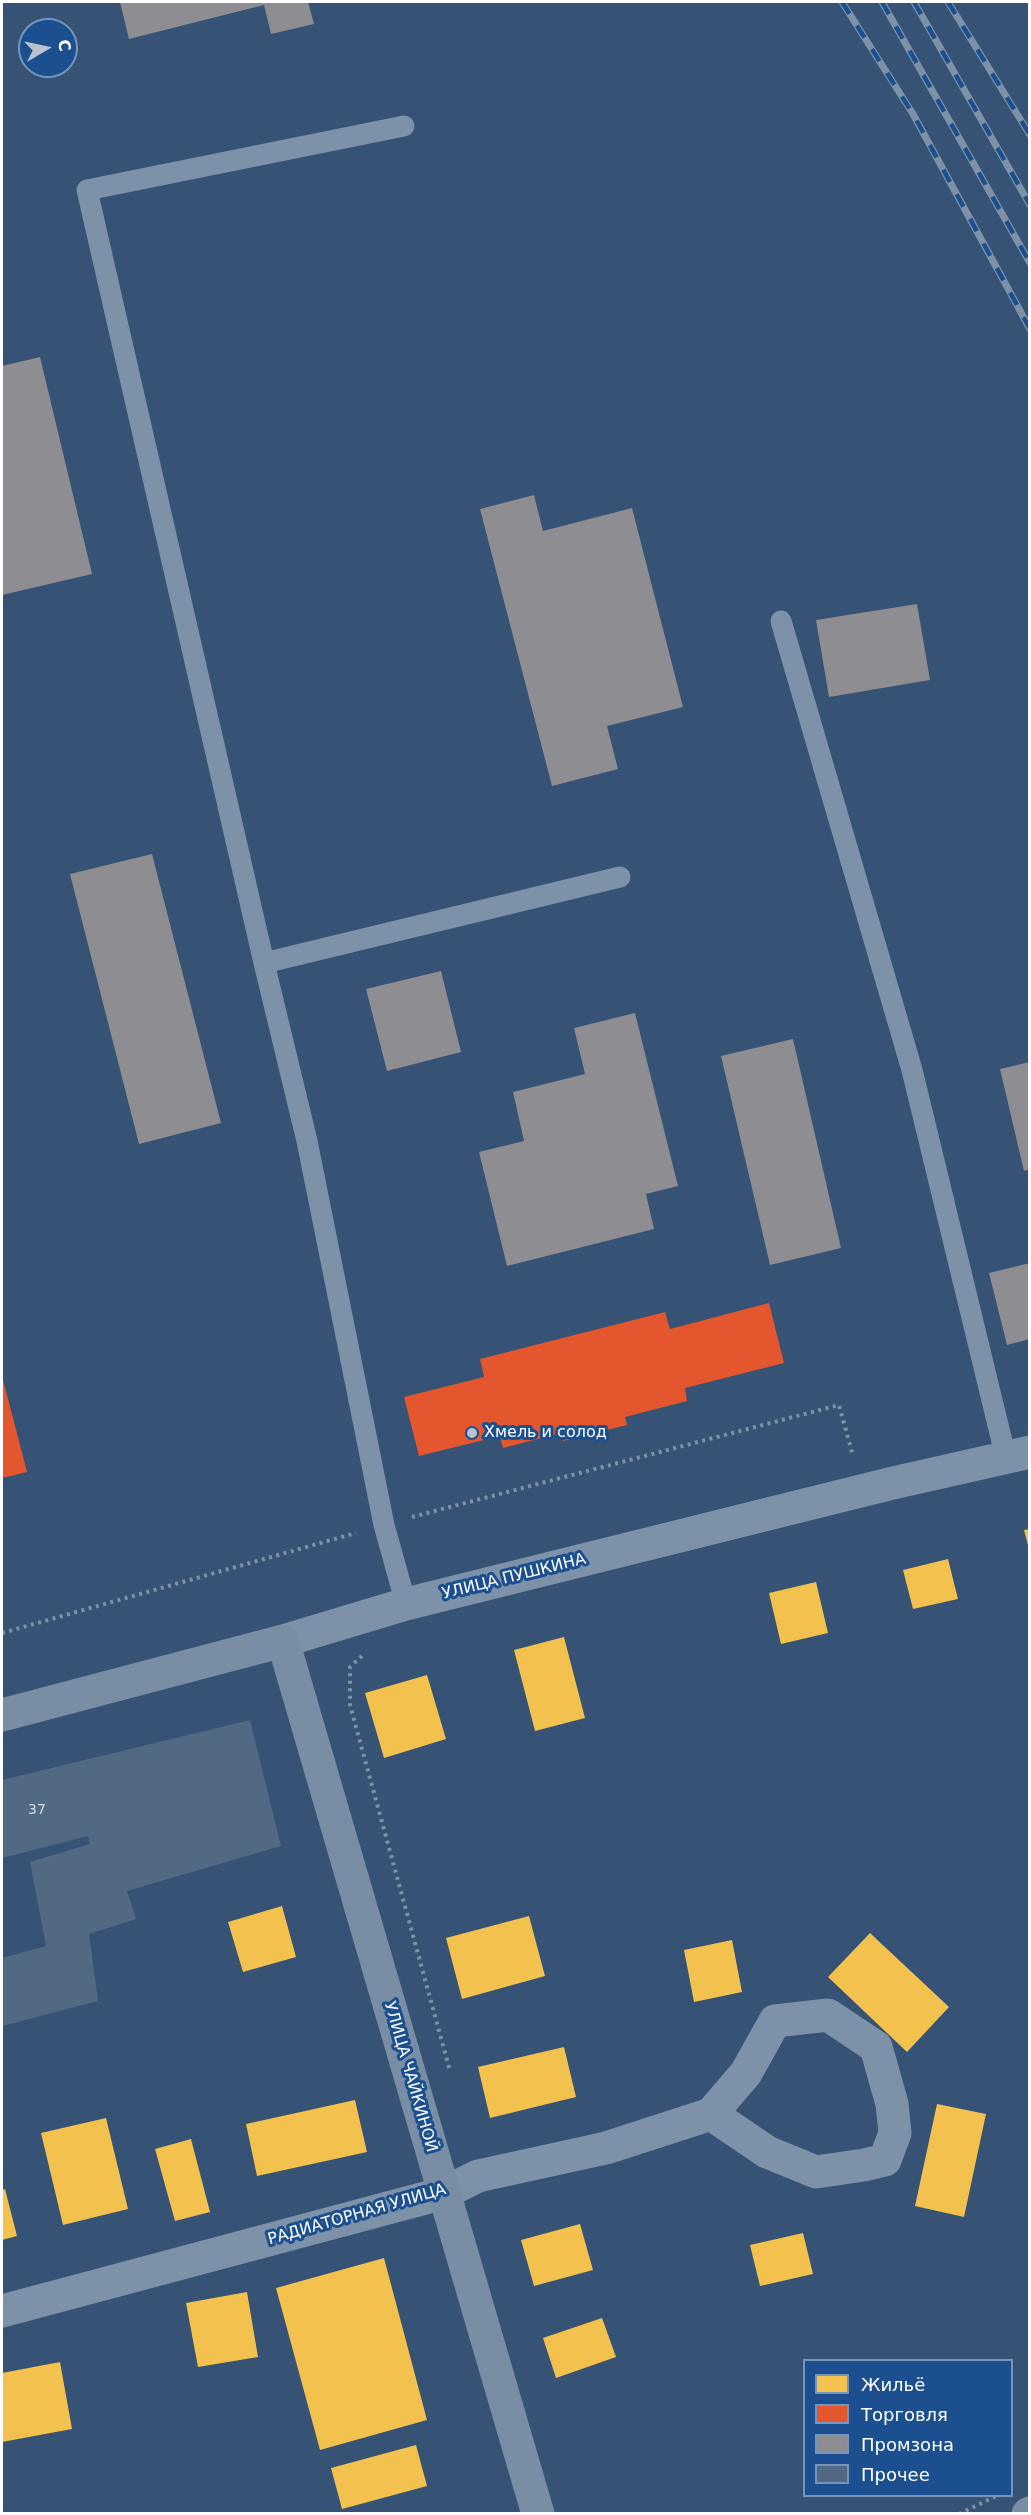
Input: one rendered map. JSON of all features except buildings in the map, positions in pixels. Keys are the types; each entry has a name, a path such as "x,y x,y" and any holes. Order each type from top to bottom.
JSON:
{"street":[{"name":"УЛИЦА ПУШКИНА","path":"2,1715 283,1641 406,1604 1018,1455"},
{"name":"УЛИЦА ЧАЙКИНОЙ","path":"283,1641 538,2514"},
{"path":"828,2015 876,2047 892,2104 895,2133 885,2160 816,2172 767,2152 711,2114 746,2073 775,2021 828,2015"},
{"name":"РАДИАТОРНАЯ УЛИЦА","path":"2,2311 444,2193 478,2176 606,2148 711,2114"}],"lane":[{"path":"404,126 87,190 307,1141 384,1525 406,1604"},
{"path":"781,621 912,1070 1018,1455"},
{"path":"264,963 620,878"}],"path":[{"path":"2,1633 384,1525 839,1405 863,1492"},
{"path":"365,1653 350,1667 350,1705 450,2073"},
{"path":"959,2514 996,2497"}],"railway":[{"path":"842,2 913,114 1030,329"},
{"path":"882,2 1030,263"},
{"path":"914,2 1030,205"},
{"path":"948,2 1030,135"}],"place":[{"name":"Хмель и солод","path":"472,1433"}]}
